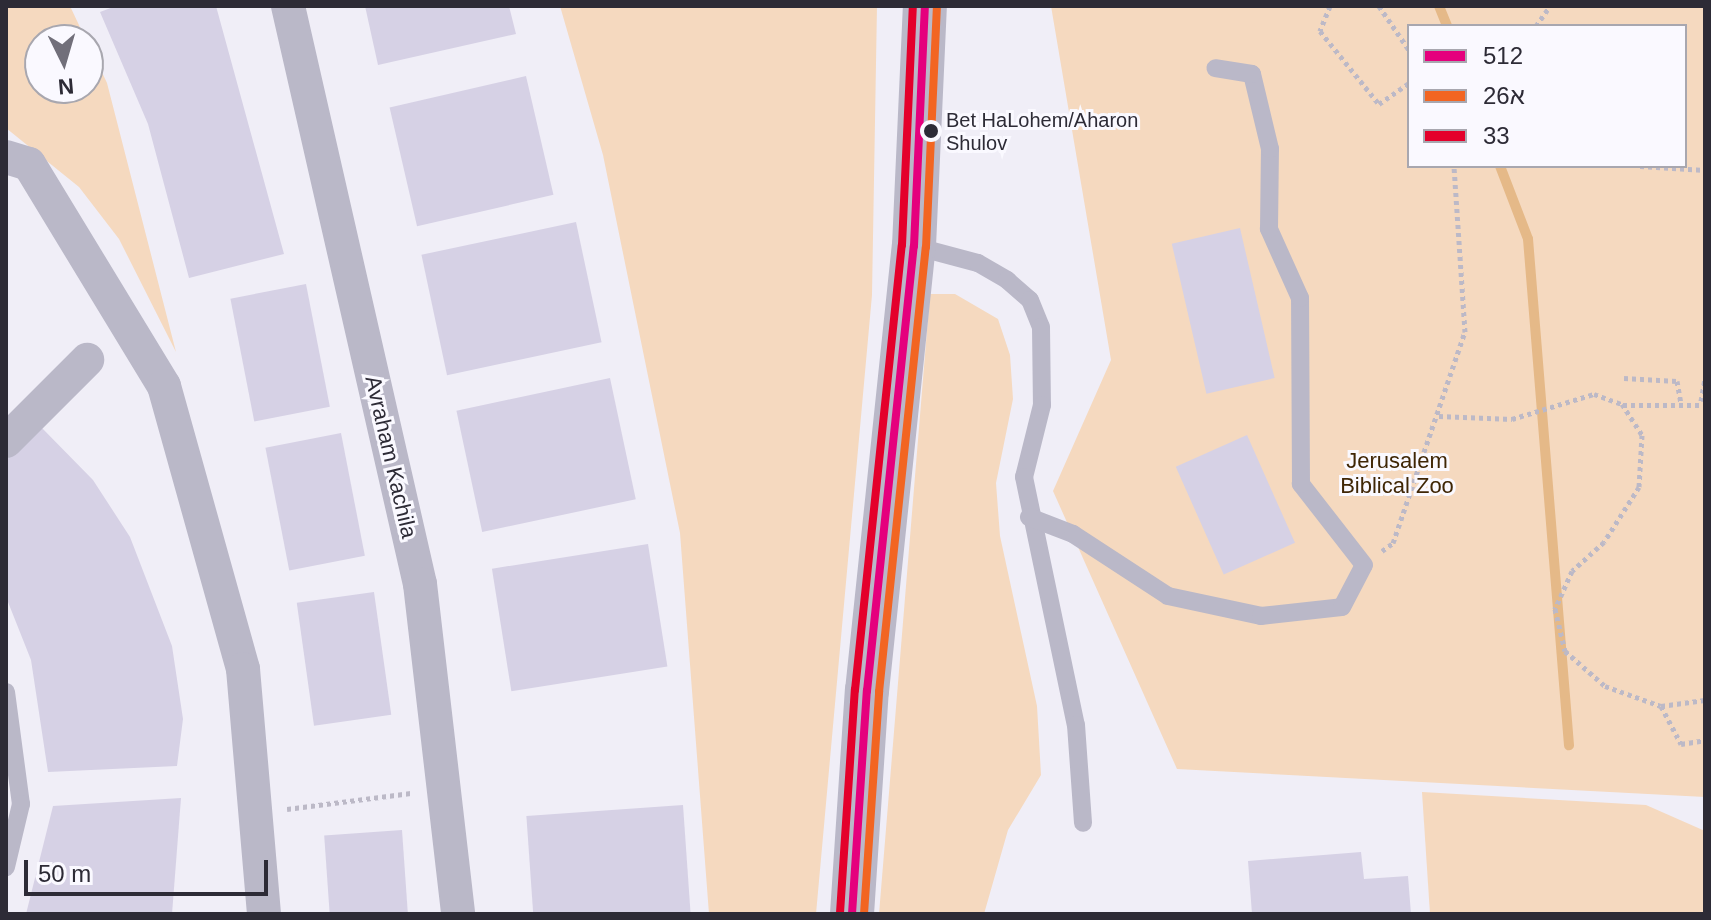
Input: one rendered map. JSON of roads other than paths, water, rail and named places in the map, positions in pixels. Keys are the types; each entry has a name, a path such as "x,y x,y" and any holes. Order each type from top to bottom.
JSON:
{"street":[{"name":"Avraham Kachila","path":"288,6 420,584 448,788 458,914"},
{"path":"852,914 867,691 914,246 925,6"},
{"path":"6,157 29,164 164,386 243,669 264,914"},
{"path":"6,441 87,360"}],"lane":[{"path":"1029,517 1073,534 1168,596 1261,616 1342,607 1364,565 1301,484 1300,298 1269,229 1270,149 1252,74 1215,68"},
{"path":"914,246 978,263 1030,300 1047,359 1024,477 1029,517 1076,725 1083,823"},
{"path":"6,692 21,804 6,867"}],"waterway":[{"path":"1439,6 1446,24"},
{"path":"1501,168 1528,239 1569,745"}],"place":[{"name":"Bet HaLohem/Aharon Shulov","path":"931,131"}],"park label":[{"name":"Jerusalem Biblical Zoo","path":"1397,472"}]}
